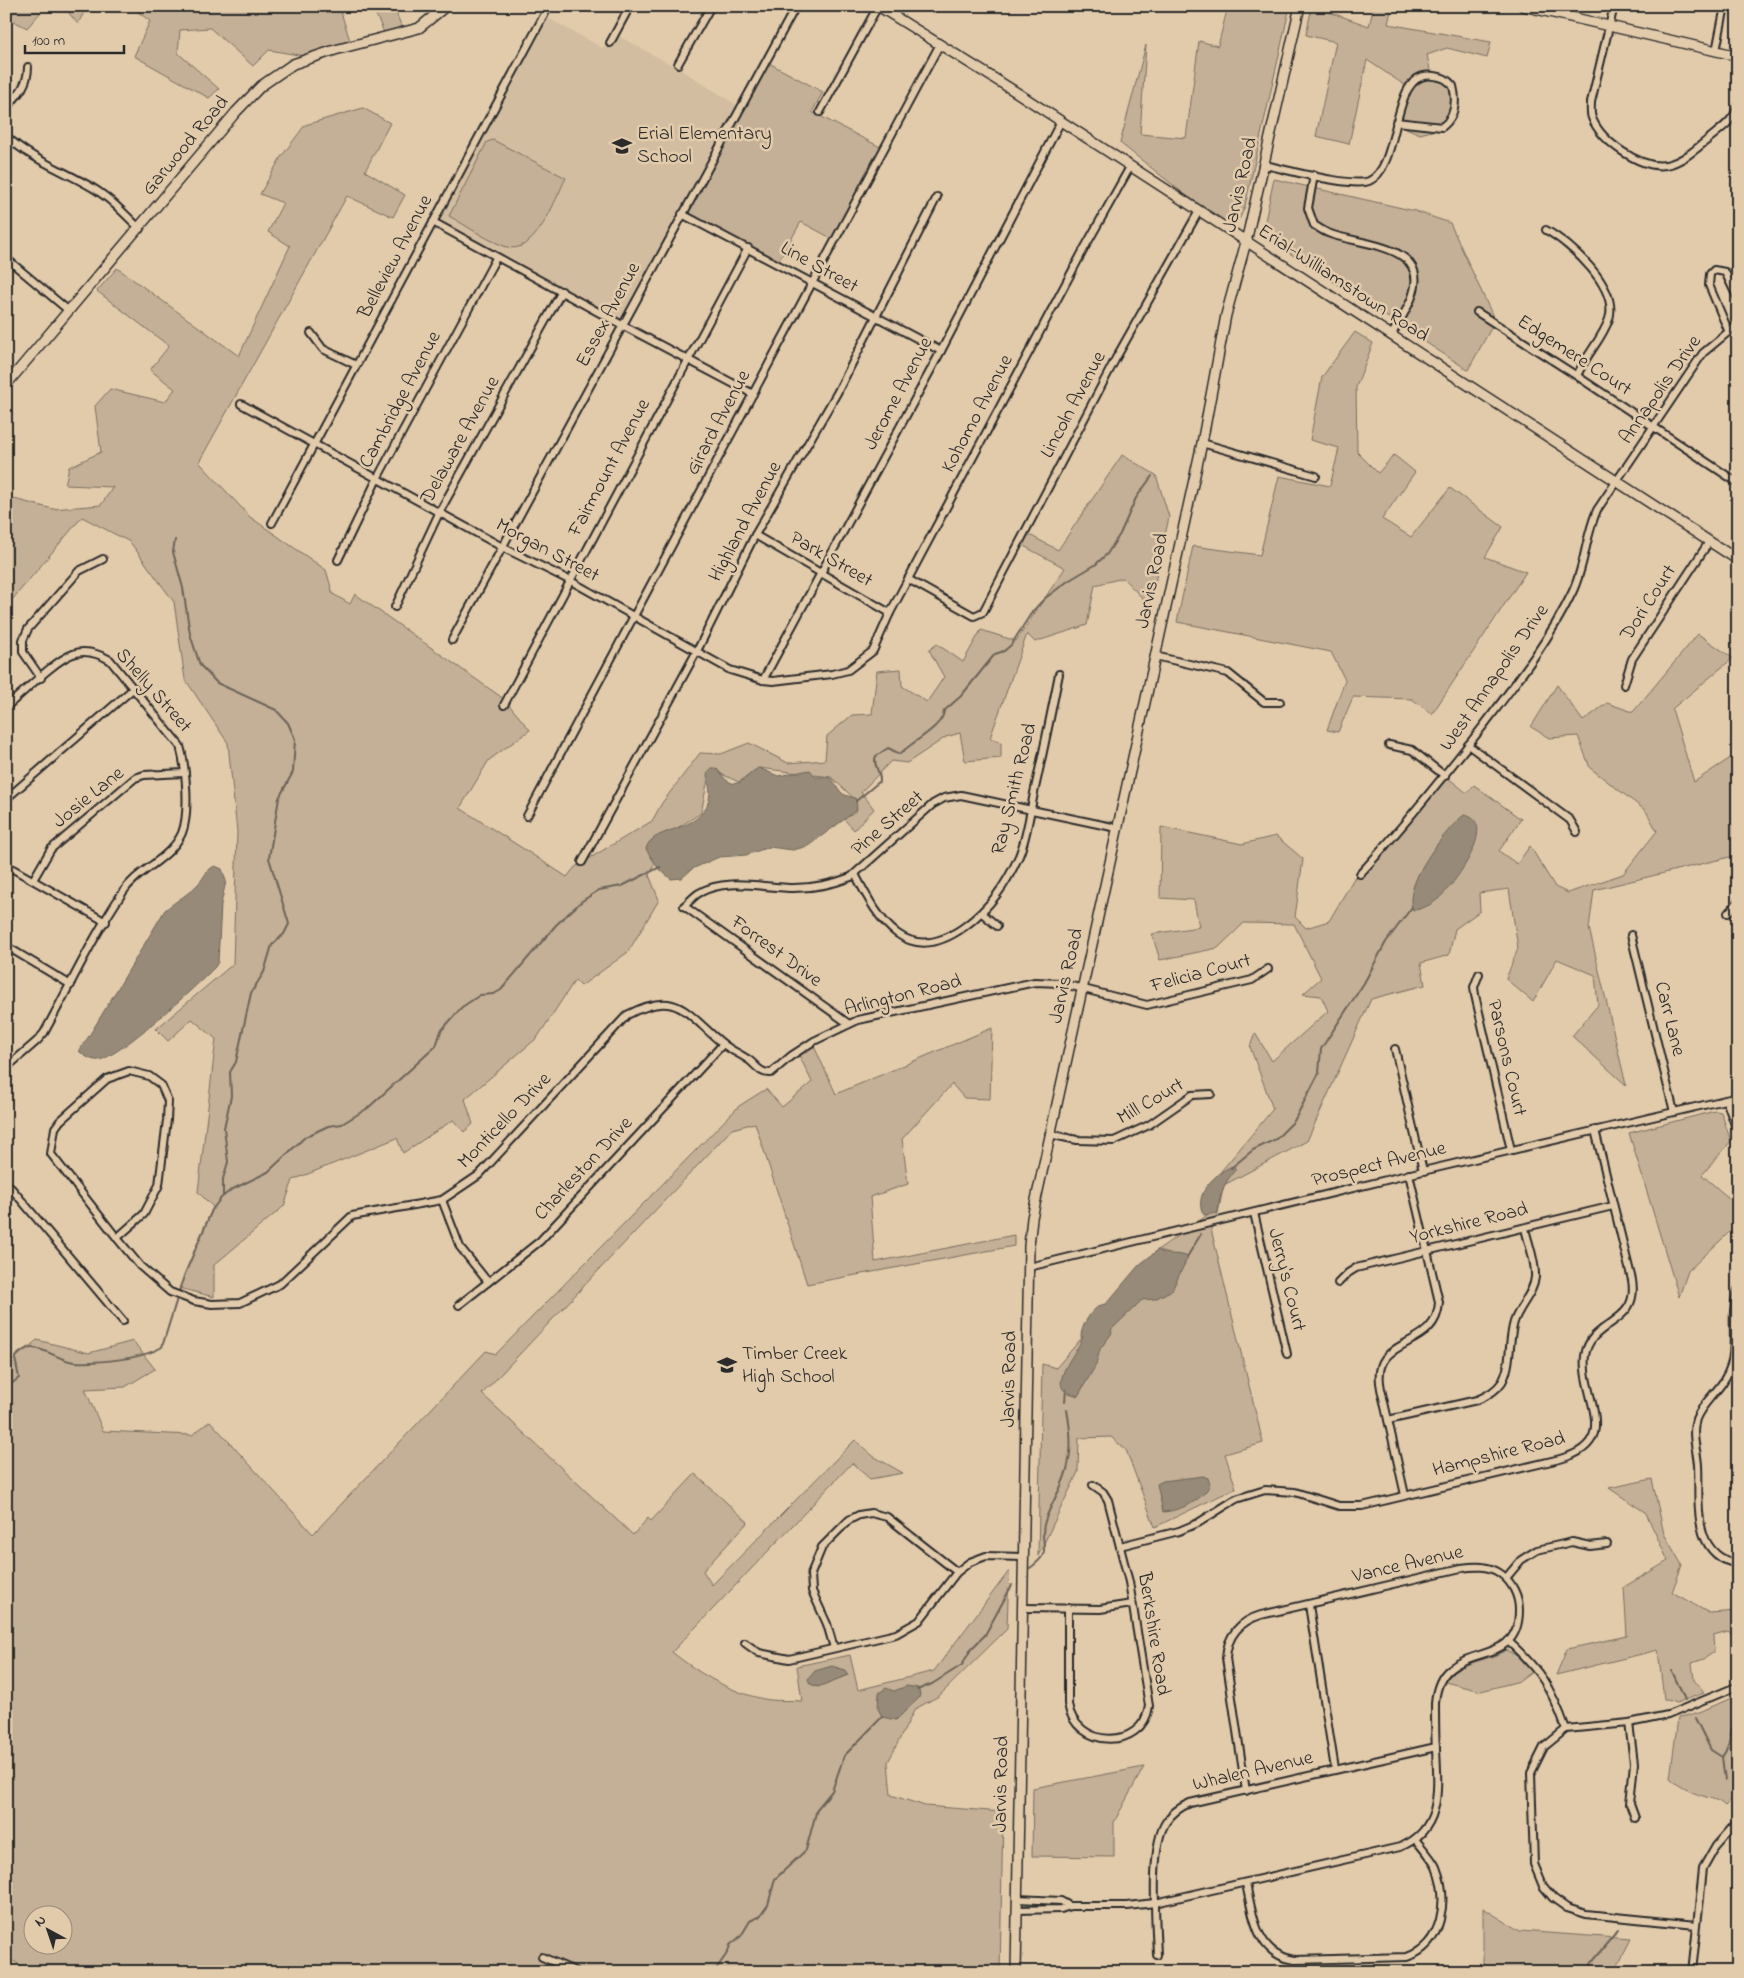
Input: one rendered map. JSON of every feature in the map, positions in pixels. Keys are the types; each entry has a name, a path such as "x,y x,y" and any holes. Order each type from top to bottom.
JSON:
{"street":[{"name":"Garwood Road","path":"6,385 236,112 271,78 293,64 335,50 419,28 446,6"},
{"name":"Belleview Avenue","path":"272,523 549,6"},
{"path":"610,44 630,6"},
{"path":"678,64 711,6"},
{"name":"Essex Avenue","path":"452,640 504,548 682,214 796,6"},
{"path":"820,112 878,6"},
{"name":"Erial-Williamstown Road","path":"878,6 1062,121 1130,167 1617,480 1738,560"},
{"name":"Jarvis Road","path":"1016,1972 1029,1267 1032,1218 1202,443 1226,315 1246,242 1300,6"},
{"path":"1523,6 1738,56"},
{"path":"1614,6 1591,102 1591,117 1622,152 1646,163 1664,166 1676,162 1722,128 1735,115 1738,106"},
{"path":"1716,51 1726,6"},
{"name":"Girard Avenue","path":"527,816 940,44"},
{"path":"6,108 21,91 28,78 28,67"},
{"path":"1264,165 1359,183 1377,176 1389,151 1396,122 1408,86 1416,78 1430,75 1444,78 1453,86 1454,113 1450,120 1442,126 1396,122"},
{"name":"Jerome Avenue","path":"763,680 941,351 1062,121"},
{"path":"6,136 31,156 93,188 119,208 140,228"},
{"name":"Kohomo Avenue","path":"848,670 873,650 890,612 1084,249 1130,167"},
{"path":"1314,175 1308,208 1314,226 1329,234 1387,248 1404,257 1414,273 1414,294 1391,336"},
{"name":"Highland Avenue","path":"582,862 697,652 755,535 837,393 937,197"},
{"name":"Lincoln Avenue","path":"908,579 974,616 979,615 991,601 1116,358 1199,211"},
{"name":"Line Street","path":"682,214 875,318 941,351"},
{"path":"433,222 496,258 562,291 622,326 753,394"},
{"path":"1546,230 1563,239 1586,264 1605,288 1610,305 1608,320 1583,361 1577,376"},
{"name":"Fairmount Avenue","path":"504,704 748,248"},
{"path":"6,258 69,312"},
{"name":"Cambridge Avenue","path":"338,560 378,477 496,258"},
{"path":"1728,330 1709,285 1710,274 1714,270 1725,272 1738,300"},
{"name":"Delaware Avenue","path":"396,607 440,511 562,291"},
{"name":"Edgemere Court","path":"1478,312 1738,483"},
{"name":"Annapolis Drive","path":"1617,480 1703,353 1728,330 1738,325"},
{"path":"310,333 323,349 356,365"},
{"name":"Morgan Street","path":"242,404 440,511 504,548 569,580 730,670 763,680 832,674 848,670"},
{"path":"1202,443 1316,476"},
{"name":"West Annapolis Drive","path":"1360,874 1444,776 1511,691 1564,610 1580,571 1589,527 1597,510 1617,480"},
{"name":"Park Street","path":"755,535 890,612"},
{"name":"Dori Court","path":"1624,685 1632,659 1709,542"},
{"path":"41,678 24,652 23,640 28,629 79,571 103,559"},
{"name":"Shelly Street","path":"6,707 66,657 74,653 92,653 110,660 180,746 184,773 186,817 176,844 124,890 38,1041 6,1068"},
{"path":"1155,656 1228,673 1264,702 1280,702"},
{"name":"Ray Smith Road","path":"855,874 871,905 883,922 905,938 921,944 948,939 982,913 1002,889 1020,854 1059,674"},
{"path":"6,799 134,688"},
{"path":"1389,745 1412,750 1444,776"},
{"path":"1468,745 1570,820 1577,832"},
{"name":"Josie Lane","path":"33,880 51,850 135,778 144,775 184,773"},
{"name":"Pine Street","path":"684,906 698,893 714,887 728,885 796,888 834,883 855,874 916,817 944,798 961,795 1117,828"},
{"path":"6,865 106,922"},
{"path":"1728,913 1738,902"},
{"name":"Forrest Drive","path":"684,906 850,1024"},
{"path":"982,913 997,926"},
{"name":"Carr Lane","path":"1632,934 1674,1112"},
{"path":"6,946 70,985"},
{"name":"Felicia Court","path":"1082,990 1147,1005 1252,980 1268,969"},
{"name":"Parsons Court","path":"1479,974 1474,987 1475,995 1511,1150"},
{"name":"Arlington Road","path":"723,1044 750,1061 763,1072 771,1073 791,1056 814,1041 858,1020 1035,982 1060,983 1082,990"},
{"name":"Monticello Drive","path":"118,1238 144,1214 159,1185 167,1120 168,1101 161,1085 149,1076 129,1071 108,1079 60,1121 55,1128 51,1154 140,1266 170,1292 203,1303 240,1303 280,1284 352,1216 442,1200 479,1175 627,1015 657,1003 674,1006 689,1012 723,1044"},
{"name":"Charleston Drive","path":"459,1305 540,1241 723,1044"},
{"path":"1395,1049 1423,1170"},
{"name":"Mill Court","path":"1049,1134 1077,1140 1114,1141 1149,1125 1192,1095 1211,1094"},
{"name":"Prospect Avenue","path":"1029,1267 1423,1170 1738,1098"},
{"path":"1726,1100 1738,1133"},
{"name":"Hampshire Road","path":"1120,1546 1179,1531 1198,1523 1236,1499 1257,1492 1274,1489 1295,1492 1332,1505 1362,1506 1568,1457 1586,1445 1594,1433 1596,1419 1586,1371 1586,1352 1590,1341 1598,1332 1627,1311 1633,1292 1632,1280 1595,1130"},
{"path":"1405,1495 1380,1384 1383,1362 1397,1346 1424,1334 1433,1324 1439,1310 1438,1296 1409,1174"},
{"path":"6,1182 123,1321"},
{"path":"442,1200 460,1247 488,1282"},
{"name":"Yorkshire Road","path":"1338,1283 1344,1276 1356,1268 1613,1206"},
{"name":"Jerry's Court","path":"1254,1213 1288,1354"},
{"path":"1388,1420 1477,1400 1490,1394 1501,1384 1507,1368 1508,1346 1514,1320 1534,1280 1534,1266 1524,1228"},
{"path":"1738,1290 1733,1308 1734,1365 1720,1388 1699,1414 1694,1433 1698,1464 1700,1522 1703,1535 1708,1545 1717,1555 1738,1564"},
{"name":"Berkshire Road","path":"1068,1608 1069,1709 1075,1723 1082,1730 1095,1737 1106,1739 1134,1732 1145,1720 1148,1712 1148,1701 1132,1604 1108,1500 1103,1492 1093,1485"},
{"path":"834,1648 827,1624 812,1592 811,1574 822,1547 849,1520 859,1515 871,1513 887,1517 957,1572"},
{"path":"1017,1910 1061,1909 1070,1906 1155,1904 1400,1847 1415,1839 1431,1818 1438,1798 1436,1695 1443,1677 1456,1664 1494,1651 1508,1641 1516,1628 1519,1605 1515,1590 1506,1578 1521,1560 1537,1550 1572,1542 1590,1546 1607,1544"},
{"path":"745,1642 759,1653 784,1658 802,1657 896,1634 908,1629 928,1611 957,1572 970,1562 980,1557 1023,1557"},
{"name":"Vance Avenue","path":"1246,1791 1227,1664 1228,1646 1236,1630 1252,1618 1473,1566 1490,1568 1506,1578"},
{"path":"1023,1608 1100,1609 1132,1604"},
{"path":"1309,1605 1335,1770"},
{"path":"1508,1641 1542,1676 1553,1694 1566,1729"},
{"path":"1696,1924 1580,1913 1560,1904 1543,1886 1535,1872 1532,1857 1530,1779 1534,1763 1544,1747 1566,1729 1629,1723 1682,1710 1738,1686"},
{"path":"1629,1723 1634,1763 1630,1804 1635,1818"},
{"name":"Whalen Avenue","path":"1157,1955 1155,1904 1159,1838 1170,1816 1190,1803 1436,1747"},
{"path":"1692,1972 1701,1875 1716,1846 1738,1821"},
{"path":"1246,1884 1257,1932 1264,1943 1282,1957 1296,1960 1406,1957 1418,1952 1430,1943 1440,1919 1440,1886 1437,1871 1432,1860 1415,1839"},
{"path":"1017,1899 1061,1901 1070,1906"},
{"path":"542,1957 577,1972"}],"shaded area":[{"path":"6,6 46,6 27,28 6,17"},
{"path":"63,6 87,6 78,24"},
{"path":"130,6 339,6 352,47 316,58 269,50 253,66 210,28 180,30 178,53 219,89 209,98 134,56 150,21"},
{"path":"372,6 393,6 404,32 387,39"},
{"path":"1228,6 1290,6 1245,206 1240,218 1234,222 1224,221 1183,193 1120,143 1146,45 1140,134 1186,138 1199,41 1218,46"},
{"path":"1312,6 1369,26 1374,6 1392,6 1388,24 1491,42 1487,58 1447,48 1427,55 1432,79 1450,84 1455,101 1447,127 1420,134 1397,124 1409,88 1367,60 1349,144 1316,136 1336,42 1306,35"},
{"path":"544,16 603,48 611,32 681,70 740,107 622,325 433,222"},
{"path":"765,61 823,92 812,112 884,149 835,240 801,222 777,264 682,214"},
{"path":"363,108 390,123 365,171 405,195 393,217 347,196 199,462 250,517 326,570 333,594 350,604 355,594 504,699 530,730 489,760 460,808 567,877 575,867 652,821 662,803 700,753 721,754 749,743 788,763 825,760 827,736 852,715 872,714 877,671 901,669 902,686 927,702 944,677 929,650 937,644 963,662 981,630 1016,641 1065,568 1018,543 1024,532 1058,550 1122,455 1156,475 1169,517 1150,606 1123,578 1095,585 1087,625 1035,642 1027,634 990,738 1001,742 1001,758 965,761 960,733 946,737 907,763 891,761 861,792 874,809 854,830 844,819 856,800 831,777 759,768 739,782 710,769 701,813 671,832 649,875 659,900 628,952 581,986 575,980 537,1038 465,1099 473,1124 464,1132 453,1120 403,1153 397,1138 293,1180 284,1206 214,1265 214,1297 179,1288 213,1207 198,1192 216,1039 192,1019 168,1041 156,1029 233,964 237,832 228,743 185,679 174,602 130,542 82,517 6,607 6,497 53,509 101,505 113,487 65,485 69,467 101,452 95,406 110,389 165,402 175,389 150,370 169,346 97,291 117,268 239,356 290,246 268,232 283,203 260,194 281,157 305,125"},
{"path":"493,140 566,178 550,212 534,236 525,244 515,248 490,240 449,216 487,142"},
{"path":"1274,179 1415,211 1450,223 1495,321 1468,370 1262,235"},
{"path":"1355,332 1373,343 1356,387 1357,452 1378,473 1394,455 1415,472 1382,519 1411,537 1450,488 1503,527 1485,557 1526,572 1432,714 1412,699 1353,697 1338,732 1327,730 1345,680 1331,652 1177,622 1193,546 1260,555 1279,476 1330,486 1339,448 1310,440 1322,377"},
{"path":"1698,634 1733,658 1672,709 1694,782 1738,753 1738,855 1594,890 1589,928 1626,1085 1572,1036 1598,1005 1595,975 1557,959 1533,1002 1506,979 1518,948 1509,889 1479,893 1480,911 1455,929 1449,955 1421,963 1425,985 1371,999 1307,1141 1224,1185 1218,1213 1211,1229 1263,1443 1225,1454 1236,1488 1155,1527 1126,1450 1111,1437 1079,1438 1078,1472 1038,1556 1042,1364 1056,1368 1156,1251 1206,1216 1212,1182 1273,1109 1250,1047 1255,1033 1272,1061 1328,1011 1321,996 1303,994 1321,978 1294,924 1244,923 1218,948 1160,960 1152,934 1199,927 1194,900 1160,898 1161,827 1242,844 1276,836 1303,859 1295,917 1306,928 1329,921 1357,873 1443,774 1467,793 1474,785 1521,819 1499,851 1517,864 1530,846 1555,887 1568,893 1623,874 1657,831 1646,811 1590,768 1578,736 1549,738 1531,727 1557,685 1583,721 1607,703 1633,712"},
{"path":"712,768 717,769 725,779 733,783 741,782 759,768 778,776 810,770 816,777 830,778 842,793 856,799 857,810 808,846 793,850 769,847 746,855 719,857 692,869 682,878 671,879 658,868 646,849 650,841 658,836 690,823 700,816 707,806 710,793 707,774"},
{"path":"1464,815 1474,820 1478,829 1476,841 1463,869 1438,899 1425,907 1413,910 1411,900 1413,887 1419,873 1436,845"},
{"path":"215,866 222,869 226,881 221,904 218,962 215,967 176,1003 123,1047 99,1060 83,1055 79,1051 165,910 191,891 208,871"},
{"path":"992,1028 990,1099 964,1098 952,1084 902,1139 908,1184 870,1197 875,1262 1014,1235 1014,1246 807,1284 755,1123 732,1129 482,1394 633,1535 648,1518 651,1521 695,1474 748,1522 703,1571 712,1585 855,1440 873,1456 903,1473 870,1479 852,1463 672,1652 706,1676 744,1693 770,1700 802,1701 797,1666 850,1655 858,1690 934,1671 1009,1571 1007,1629 939,1696 915,1709 888,1762 891,1795 925,1806 1003,1812 1000,1972 33,1972 6,1957 6,1366 37,1340 89,1353 133,1341 155,1369 125,1387 85,1389 103,1431 192,1435 210,1421 313,1534 486,1351 496,1354 739,1106 766,1089 782,1107 812,1082 798,1053 813,1044 836,1094"},
{"path":"1715,1111 1721,1112 1731,1141 1702,1175 1738,1206 1738,1224 1688,1271 1679,1297 1629,1133"},
{"path":"1232,1166 1236,1169 1223,1189 1218,1213 1204,1215 1201,1208 1201,1200 1207,1186 1218,1174"},
{"path":"1158,1250 1188,1257 1172,1290 1155,1299 1142,1300 1111,1330 1112,1333 1100,1349 1096,1365 1078,1396 1067,1392 1063,1389 1061,1381 1065,1368 1081,1342 1083,1327 1089,1316 1097,1307 1106,1304 1139,1265"},
{"path":"1203,1476 1208,1478 1210,1484 1202,1495 1190,1504 1176,1510 1163,1512 1157,1484 1163,1481"},
{"path":"1652,1479 1664,1534 1682,1565 1672,1592 1709,1613 1738,1611 1738,1641 1728,1632 1713,1636 1714,1652 1704,1659 1692,1663 1694,1680 1704,1693 1676,1703 1664,1699 1658,1650 1556,1675 1567,1649 1627,1636 1624,1587 1668,1561 1646,1513 1609,1488"},
{"path":"1506,1650 1517,1656 1532,1672 1520,1681 1481,1691 1445,1682 1457,1670"},
{"path":"832,1666 845,1670 848,1675 818,1687 810,1684 808,1679 815,1671"},
{"path":"907,1686 918,1688 919,1698 896,1720 882,1717 878,1708 879,1693 886,1688 894,1691"},
{"path":"1738,1695 1738,1793 1725,1806 1685,1789 1670,1778 1678,1718 1702,1711"},
{"path":"1144,1767 1114,1822 1114,1857 1032,1856 1033,1788"},
{"path":"1483,1908 1520,1931 1631,1939 1614,1972 1483,1972"}],"waterway":[{"path":"856,801 880,781 875,762 876,756 888,748 900,754 933,728 942,717 944,711 961,696 995,654 1004,651 1011,645 1032,612 1044,599 1068,581 1095,565 1107,554 1120,534 1136,498 1152,476"},
{"path":"175,540 173,552 183,588 190,634 200,665 217,683 276,710 288,723 295,739 293,772 279,798 269,858 289,924 284,934 272,945 264,972 251,993 236,1062 230,1072 231,1096 224,1128 228,1162 223,1179 223,1196"},
{"path":"6,1388 19,1378 15,1358 22,1351 29,1348 37,1348 67,1361 85,1362 107,1361 143,1355 162,1347 184,1276 212,1210 221,1198 231,1190 268,1172 305,1137 328,1126 342,1124 368,1108 436,1046 441,1031 462,1007 480,995 494,994 501,990 556,925 582,901 599,890 622,886 660,867"},
{"path":"1231,1168 1253,1150 1276,1139 1294,1121 1319,1073 1321,1049 1364,983 1386,942 1412,907"},
{"path":"1187,1257 1201,1234"},
{"path":"1065,1402 1066,1390"},
{"path":"1030,1568 1038,1562 1044,1552 1043,1529 1045,1521 1068,1467 1070,1430 1067,1410"},
{"path":"917,1690 932,1684 962,1665 971,1649 985,1635 1012,1585"},
{"path":"1672,1671 1685,1700"},
{"path":"1722,1757 1728,1747 1738,1709"},
{"path":"714,1972 728,1952 730,1945 741,1936 750,1921 760,1916 768,1905 775,1879 806,1850 817,1809 832,1791 844,1756 882,1717"},
{"path":"1695,1718 1711,1750 1722,1757"},
{"path":"1722,1757 1725,1780"},
{"path":"1587,1972 1594,1959 1618,1930"}],"place":[{"name":"Erial Elementary School","path":"622,146"},
{"name":"Timber Creek High School","path":"727,1365"}]}
